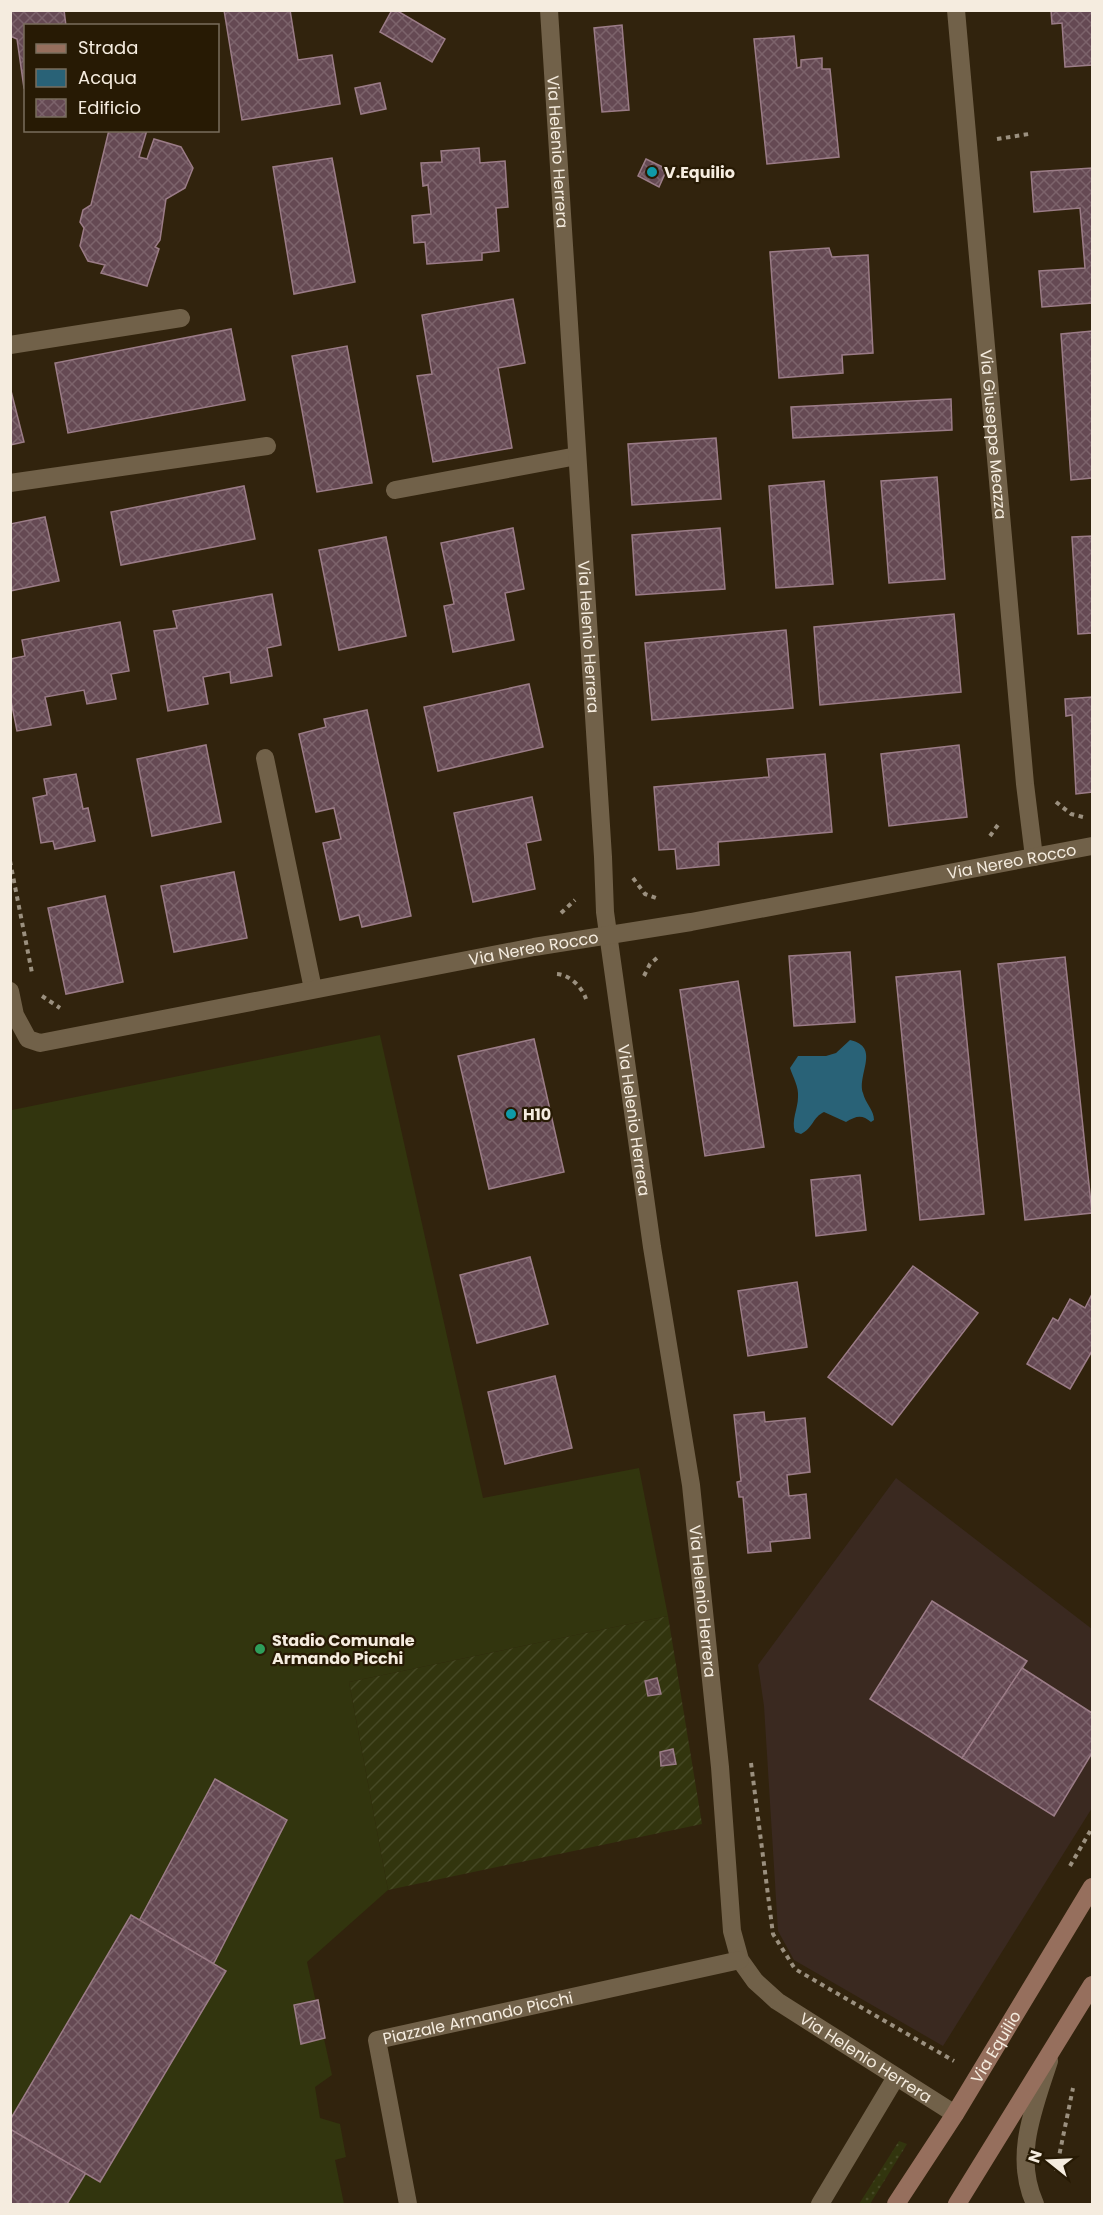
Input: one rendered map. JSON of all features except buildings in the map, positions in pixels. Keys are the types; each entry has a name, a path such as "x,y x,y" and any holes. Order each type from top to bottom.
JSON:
{"main road":[{"name":"Via Equilio","path":"896,2205 978,2076 1092,1887"},
{"path":"957,2205 1092,1985"}],"street":[{"name":"Via Helenio Herrera","path":"549,10 604,912 652,1247 690,1485 720,1767 732,1931 740,1960 755,1981 777,2001 954,2114"},
{"name":"Via Giuseppe Meazza","path":"956,10 1025,784 1034,857"},
{"path":"10,345 181,318"},
{"path":"10,483 267,446"},
{"path":"395,490 577,456"},
{"path":"265,758 313,989"},
{"name":"Via Nereo Rocco","path":"10,991 15,1015 23,1031 28,1039 40,1043 534,947 608,936 1092,846"},
{"name":"Piazzale Armando Picchi","path":"408,2205 377,2040 740,1960"},
{"path":"1035,2205 1026,2177 1026,2134 1052,2053"},
{"path":"820,2205 896,2077"}],"path":[{"path":"987,840 1001,820"},
{"path":"10,861 33,979"},
{"path":"555,916 563,912 575,899 577,891"},
{"path":"640,982 651,963 663,954"},
{"path":"550,974 561,974 575,982 585,995 587,1004"},
{"path":"39,993 58,1008 66,1009"},
{"path":"750,1757 773,1934 795,1969 978,2076"},
{"path":"1056,2179 1074,2084"}],"shaded area":[{"path":"896,1478 1092,1629 1092,1808 943,2046 794,1960 778,1931 764,1706 758,1665"}],"green space":[{"name":"Stadio Comunale Armando Picchi","path":"380,1035 483,1498 639,1468 668,1616 349,1682 388,1890 307,1962 332,2075 315,2087 320,2118 340,2124 346,2157 335,2160 344,2204 11,2204 11,1102 12,1110"},
{"path":"668,1616 702,1824 388,1890 349,1682"},
{"path":"899,2141 907,2144 870,2204 859,2204"}],"water":[{"path":"850,1040 859,1044 866,1055 862,1086 874,1120 871,1122 859,1117 846,1122 824,1112 805,1132 801,1134 795,1132 798,1093 790,1068 798,1056 826,1056 836,1053"}],"place":[{"name":"V.Equilio","path":"652,172"},
{"name":"H10","path":"511,1114"},
{"name":"Stadio Comunale Armando Picchi","path":"260,1649"}]}
